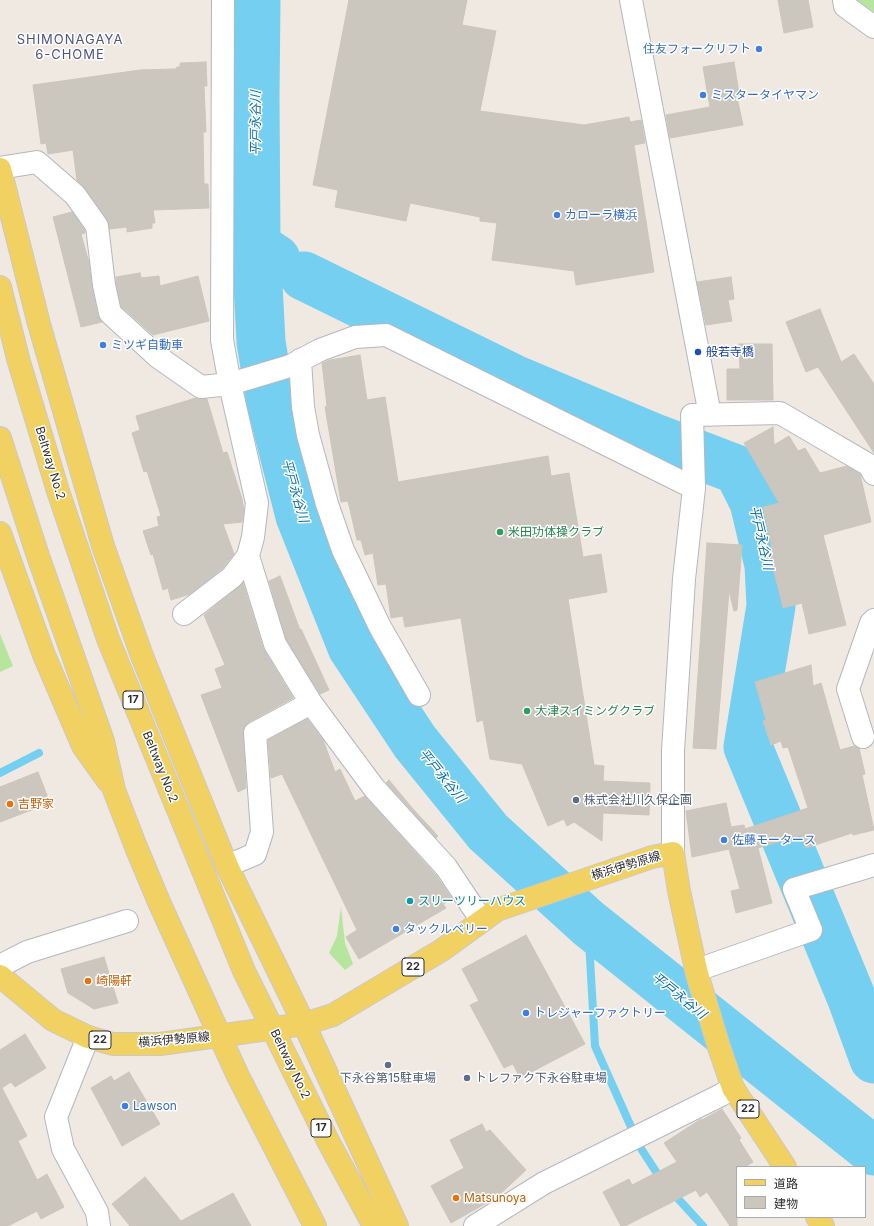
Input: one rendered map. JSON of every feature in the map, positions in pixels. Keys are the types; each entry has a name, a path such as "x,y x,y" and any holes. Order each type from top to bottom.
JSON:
{"main road":[{"path":"0,169 41,332 103,546 142,656 227,866 304,1024 397,1226"},
{"name":"Beltway No.2","path":"0,287 19,362 58,491 108,639 244,971 328,1141 374,1226"},
{"path":"0,438 38,556 103,741 114,790 159,902 219,1036 255,1111 316,1226"},
{"path":"0,533 44,656 83,746 114,790"},
{"name":"横浜伊勢原線","path":"304,1024 333,1015 442,950 497,910 652,857 673,853 679,891 697,972 719,1047 734,1088 784,1166"},
{"name":"横浜伊勢原線","path":"0,976 53,1020 88,1037 113,1044 160,1044 273,1028"},
{"name":"22","path":"273,1028 304,1024"}],"street":[{"path":"184,614 232,577 248,556 253,537 257,503 230,384 222,340 223,0"},
{"path":"631,0 710,415"},
{"path":"844,0 845,6 874,27"},
{"path":"0,169 37,162 75,195 97,226 104,285 110,313 158,357 201,387 230,384 295,363 320,350 355,337 386,335 694,482"},
{"path":"295,363 308,435 327,504 344,550 380,627 418,695"},
{"path":"673,853 673,751 684,579 694,482 694,432 692,415 780,413 869,464 874,474"},
{"path":"248,556 275,644 311,703 374,788 446,867 482,921"},
{"path":"863,737 848,689 871,623 874,620"},
{"path":"227,866 255,854 262,832 255,733 311,703"},
{"path":"697,972 811,930 794,889 874,865"},
{"path":"0,966 27,952 127,921"},
{"path":"88,1037 56,1117 63,1149 97,1212 99,1226"},
{"path":"475,1226 544,1183 734,1088"}],"green space":[{"path":"857,0 874,0 874,12"},
{"path":"0,634 13,666 0,672"},
{"path":"341,907 345,943 353,964 345,970 329,953 337,936"}],"building":[{"path":"349,0 467,0 462,25 496,31 480,111 584,125 629,117 630,122 641,120 645,143 634,145 654,272 576,285 574,271 492,260 497,223 480,221 480,217 410,203 406,221 335,207 338,190 313,185"},
{"path":"778,0 808,0 813,27 784,33"},
{"path":"206,62 207,86 204,86 206,132 203,132 204,184 208,184 209,208 153,210 155,223 152,223 152,228 127,232 127,227 110,229 107,219 85,188 77,180 73,150 48,154 46,143 41,144 33,85 140,70 176,69 177,67 180,67 180,63"},
{"path":"734,62 739,93 736,93 743,125 670,138 666,115 710,107 703,67"},
{"path":"72,212 85,231 85,233 81,234 89,263 92,288 98,316 102,322 81,327 53,217"},
{"path":"140,273 141,278 159,276 160,286 198,276 209,321 153,335 121,306 116,283 116,277"},
{"path":"731,277 734,299 728,300 732,321 706,325 697,282"},
{"path":"820,309 841,362 854,354 874,384 874,453 818,367 806,372 786,322"},
{"path":"739,344 772,344 773,400 727,400 727,369 740,369"},
{"path":"360,355 367,400 385,397 398,482 548,456 551,476 569,473 583,557 601,554 607,592 568,599 594,765 604,766 603,781 650,783 649,815 603,813 602,841 574,822 567,826 564,819 548,826 522,764 490,759 483,720 477,722 461,618 405,627 403,616 391,618 386,584 378,585 373,553 365,555 361,540 357,540 348,501 341,502 325,407 327,406 322,363 330,360"},
{"path":"196,398 207,399 223,453 227,452 244,510 242,522 223,524 234,554 223,568 190,594 171,600 168,588 163,590 153,554 151,555 143,531 159,526 157,517 161,516 147,471 144,472 132,433 140,430 136,416"},
{"path":"773,427 774,445 789,436 798,451 805,448 820,473 847,466 860,474 871,522 823,535 846,625 809,634 802,603 783,608 768,547 772,548 763,507 779,503 744,443"},
{"path":"707,543 742,545 737,610 734,611 729,591 716,749 693,748"},
{"path":"280,576 300,630 301,629 329,690 320,694 286,639 269,581"},
{"path":"243,583 263,648 293,698 249,722 244,727 243,734 246,788 238,792 201,695 222,688 215,669 225,665 204,615"},
{"path":"811,665 813,686 821,683 840,750 854,746 859,748 865,774 862,775 874,830 853,835 852,833 806,848 801,835 758,848 772,903 736,913 731,891 740,889 729,849 692,857 686,811 726,803 731,827 744,825 745,829 808,808 788,747 783,748 781,741 771,745 763,721 766,720 755,682"},
{"path":"307,719 323,740 335,772 340,769 355,801 365,796 436,875 452,899 443,904 446,908 359,959 346,937 357,930 282,774 271,778 268,740"},
{"path":"38,772 50,803 0,822 0,787"},
{"path":"389,780 438,836 436,838 386,783"},
{"path":"526,935 585,1044 520,1078 513,1064 504,1068 470,1005 479,1001 462,969"},
{"name":"崎陽軒","path":"104,957 118,1003 94,1009 68,993 61,969"},
{"path":"25,1034 46,1068 15,1087 11,1082 2,1088 27,1136 18,1141 37,1180 47,1174 64,1207 41,1219 37,1211 8,1226 0,1226 0,1050"},
{"name":"Lawson","path":"129,1072 160,1124 122,1146 91,1088 111,1076 114,1081"},
{"path":"722,1109 741,1138 739,1140 753,1162 747,1166 736,1166 737,1226 730,1226 707,1192 700,1197 696,1190 625,1226 621,1226 603,1192 629,1179 632,1185 677,1162 664,1143 701,1119 702,1120"},
{"path":"482,1124 486,1132 490,1130 526,1170 497,1197 451,1223 431,1186 464,1168 450,1140"},
{"path":"145,1177 181,1221 233,1193 251,1226 130,1226 112,1204"}],"waterway":[{"name":"平戸永谷川","path":"256,0 256,246 276,259"},
{"name":"平戸永谷川","path":"256,246 261,342 271,403 300,516 352,647 415,742 488,832 588,923 874,1151"},
{"name":"平戸永谷川","path":"304,276 514,379 657,439 738,470 754,502 769,565 771,606 748,747 852,999 874,1059"},
{"path":"0,773 39,753"},
{"path":"588,923 595,1046 640,1147 662,1181"},
{"path":"671,1191 703,1226"}],"place":[{"name":"住友フォークリフト","path":"759,49"},
{"name":"ミスタータイヤマン","path":"703,95"},
{"name":"カローラ横浜","path":"557,215"},
{"name":"ミツギ自動車","path":"103,345"},
{"name":"般若寺橋","path":"698,352"},
{"name":"米田功体操クラブ","path":"500,532"},
{"name":"大津スイミングクラブ","path":"527,711"},
{"name":"株式会社川久保企画","path":"576,800"},
{"name":"吉野家","path":"10,804"},
{"name":"佐藤モータース","path":"724,840"},
{"name":"スリーツリーハウス","path":"410,901"},
{"name":"タックルベリー","path":"396,929"},
{"name":"崎陽軒","path":"88,981"},
{"name":"トレジャーファクトリー","path":"526,1013"},
{"name":"下永谷第15駐車場","path":"388,1065"},
{"name":"トレファク下永谷駐車場","path":"467,1078"},
{"name":"Lawson","path":"125,1106"},
{"name":"Matsunoya","path":"456,1198"}],"district":[{"name":"SHIMONAGAYA 6-CHOME","path":"70,48"}]}
